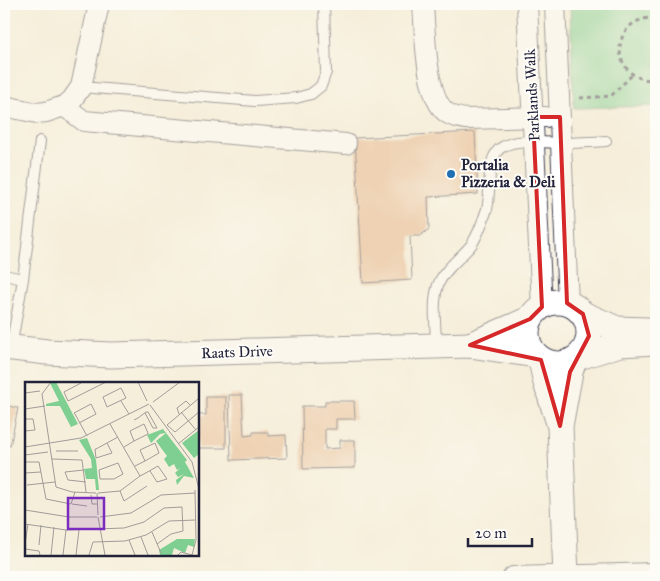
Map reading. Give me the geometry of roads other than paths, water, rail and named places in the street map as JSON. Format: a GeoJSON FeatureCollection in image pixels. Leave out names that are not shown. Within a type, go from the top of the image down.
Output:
{"type":"FeatureCollection","features":[{"type":"Feature","properties":{"kind":"street"},"geometry":{"type":"LineString","coordinates":[[4,106],[36,113],[55,110],[71,101],[81,87],[99,4]]}},
{"type":"Feature","properties":{"kind":"street"},"geometry":{"type":"LineString","coordinates":[[423,4],[428,66],[432,87],[438,104],[446,113],[455,118],[466,119],[560,116]]}},
{"type":"Feature","properties":{"kind":"street","name":"Parklands Walk"},"geometry":{"type":"LineString","coordinates":[[527,4],[534,142],[536,313]]}},
{"type":"Feature","properties":{"kind":"street","name":"Parklands Walk"},"geometry":{"type":"LineString","coordinates":[[555,4],[561,143],[575,309]]}},
{"type":"Feature","properties":{"kind":"street"},"geometry":{"type":"LineString","coordinates":[[64,106],[84,121],[346,144]]}},
{"type":"Feature","properties":{"kind":"street"},"geometry":{"type":"LineString","coordinates":[[560,426],[538,357],[530,347],[528,338],[528,328],[536,313],[550,303],[575,309],[617,329],[656,330]]}},
{"type":"Feature","properties":{"kind":"street"},"geometry":{"type":"LineString","coordinates":[[566,576],[560,426],[570,372],[576,358],[588,344],[589,336],[589,328],[575,309]]}},
{"type":"Feature","properties":{"kind":"street","name":"Raats Drive"},"geometry":{"type":"LineString","coordinates":[[470,345],[536,313]]}},
{"type":"Feature","properties":{"kind":"street"},"geometry":{"type":"LineString","coordinates":[[538,357],[558,364],[620,344],[656,342]]}},
{"type":"Feature","properties":{"kind":"street","name":"Raats Drive"},"geometry":{"type":"LineString","coordinates":[[7,348],[111,355],[470,345],[538,357]]}},
{"type":"Feature","properties":{"kind":"street"},"geometry":{"type":"LineString","coordinates":[[513,577],[656,573]]}},
{"type":"Feature","properties":{"kind":"lane"},"geometry":{"type":"LineString","coordinates":[[81,87],[254,101],[296,98],[311,94],[321,86],[326,72],[324,4]]}},
{"type":"Feature","properties":{"kind":"lane"},"geometry":{"type":"LineString","coordinates":[[7,348],[24,279],[40,141]]}},
{"type":"Feature","properties":{"kind":"lane"},"geometry":{"type":"LineString","coordinates":[[436,346],[436,297],[439,284],[472,243],[480,228],[490,200],[490,172],[497,150],[517,142],[606,141]]}},
{"type":"Feature","properties":{"kind":"lane"},"geometry":{"type":"LineString","coordinates":[[4,275],[24,279]]}},
{"type":"Feature","properties":{"kind":"place","name":"Portalia Pizzeria & Deli"},"geometry":{"type":"Point","coordinates":[451,174]}}]}
